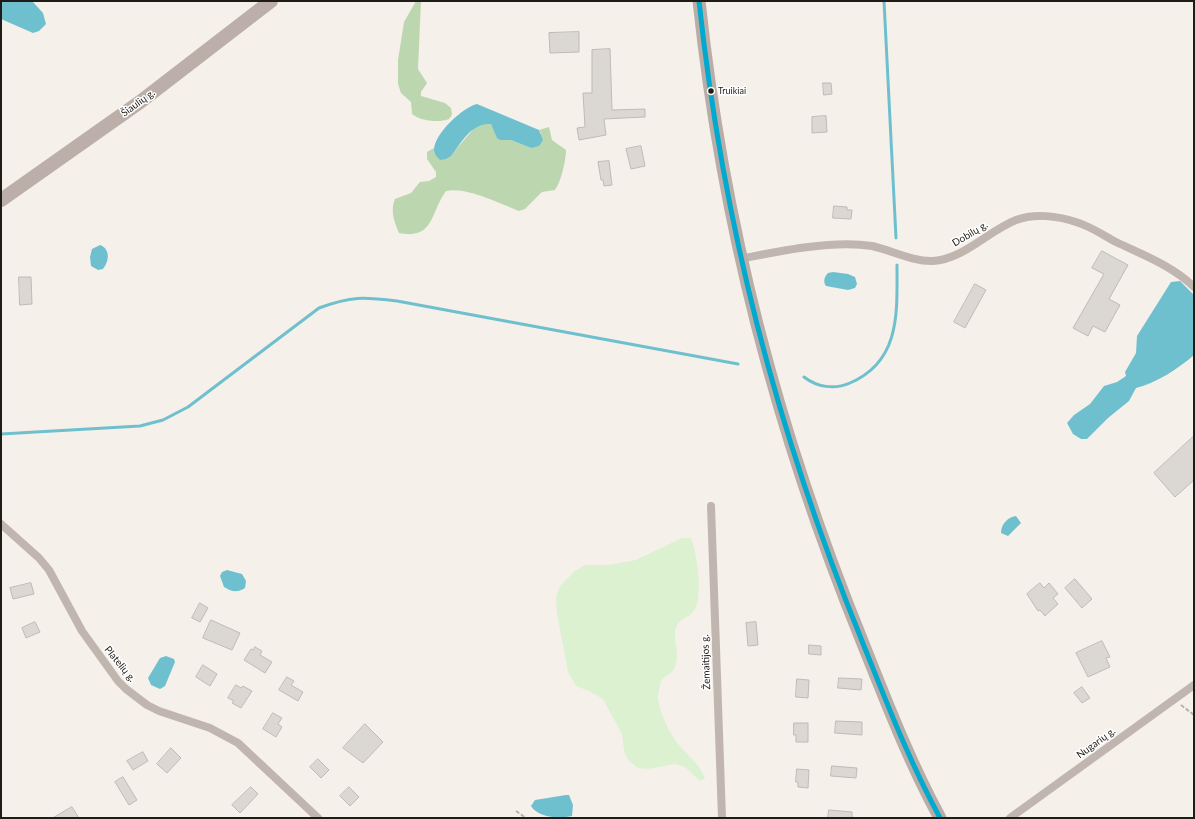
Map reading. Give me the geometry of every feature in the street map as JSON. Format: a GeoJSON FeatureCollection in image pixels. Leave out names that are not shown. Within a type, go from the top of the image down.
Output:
{"type":"FeatureCollection","features":[{"type":"Feature","properties":{"kind":"highway","name":"Šiaulių g."},"geometry":{"type":"LineString","coordinates":[[1,200],[140,102],[271,1]]}},
{"type":"Feature","properties":{"kind":"main road"},"geometry":{"type":"LineString","coordinates":[[699,1],[716,135],[740,259],[764,357],[808,499],[848,606],[916,774],[929,818]]}},
{"type":"Feature","properties":{"kind":"main road"},"geometry":{"type":"LineString","coordinates":[[916,774],[940,818]]}},
{"type":"Feature","properties":{"kind":"street","name":"Dobilų g."},"geometry":{"type":"LineString","coordinates":[[740,259],[774,252],[853,245],[872,246],[931,261],[944,260],[1018,220],[1033,216],[1053,216],[1076,222],[1113,240],[1174,271],[1194,287]]}},
{"type":"Feature","properties":{"kind":"street","name":"Žemaitijos g."},"geometry":{"type":"LineString","coordinates":[[711,506],[722,818]]}},
{"type":"Feature","properties":{"kind":"street","name":"Platelių g."},"geometry":{"type":"LineString","coordinates":[[1,524],[39,558],[49,570],[82,631],[118,681],[126,689],[147,705],[159,711],[210,728],[238,743],[318,818]]}},
{"type":"Feature","properties":{"kind":"street","name":"Nugarių g."},"geometry":{"type":"LineString","coordinates":[[1010,818],[1194,685]]}},
{"type":"Feature","properties":{"kind":"path"},"geometry":{"type":"LineString","coordinates":[[1172,700],[1190,710],[1194,715]]}},
{"type":"Feature","properties":{"kind":"path"},"geometry":{"type":"LineString","coordinates":[[516,811],[526,818]]}},
{"type":"Feature","properties":{"kind":"green space"},"geometry":{"type":"Polygon","coordinates":[[[416,1],[421,1],[418,69],[427,83],[421,92],[421,96],[445,103],[451,108],[452,115],[449,119],[435,121],[425,120],[412,114],[411,102],[401,93],[398,84],[398,60],[404,22],[416,1]]]}},
{"type":"Feature","properties":{"kind":"green space"},"geometry":{"type":"Polygon","coordinates":[[[491,124],[500,140],[511,140],[531,148],[541,133],[539,130],[549,127],[552,140],[566,150],[563,171],[555,190],[542,192],[525,209],[519,211],[473,193],[454,190],[446,191],[430,223],[425,229],[410,234],[399,233],[393,216],[395,199],[411,193],[420,182],[429,181],[436,177],[436,172],[427,159],[427,152],[434,148],[435,155],[451,155],[476,126],[491,124]]]}},
{"type":"Feature","properties":{"kind":"green space"},"geometry":{"type":"Polygon","coordinates":[[[682,538],[691,538],[698,574],[699,594],[693,612],[676,626],[675,636],[677,661],[672,671],[662,680],[658,698],[663,716],[672,735],[703,773],[705,778],[700,781],[685,767],[675,764],[647,769],[638,768],[628,760],[624,750],[622,734],[603,699],[576,686],[568,672],[557,613],[556,597],[560,586],[575,571],[585,565],[608,565],[636,560],[682,538]]]}},
{"type":"Feature","properties":{"kind":"water"},"geometry":{"type":"Polygon","coordinates":[[[1,1],[32,1],[43,13],[46,24],[39,31],[33,33],[1,19],[1,1]]]}},
{"type":"Feature","properties":{"kind":"water"},"geometry":{"type":"Polygon","coordinates":[[[477,104],[539,130],[543,140],[539,146],[531,148],[511,140],[500,140],[497,138],[491,124],[484,125],[472,130],[463,139],[451,156],[440,160],[435,154],[434,150],[439,136],[450,122],[464,110],[477,104]]]}},
{"type":"Feature","properties":{"kind":"water"},"geometry":{"type":"Polygon","coordinates":[[[100,245],[106,249],[108,259],[103,269],[98,270],[91,266],[90,257],[92,249],[100,245]]]}},
{"type":"Feature","properties":{"kind":"water"},"geometry":{"type":"Polygon","coordinates":[[[833,272],[848,274],[855,277],[857,284],[855,288],[848,290],[826,286],[824,280],[826,276],[828,273],[833,272]]]}},
{"type":"Feature","properties":{"kind":"water"},"geometry":{"type":"Polygon","coordinates":[[[1180,281],[1194,295],[1194,355],[1166,375],[1151,383],[1136,388],[1129,401],[1108,418],[1087,439],[1081,439],[1073,434],[1067,423],[1074,415],[1090,404],[1104,386],[1117,382],[1126,376],[1125,372],[1136,353],[1137,336],[1171,282],[1180,281]]]}},
{"type":"Feature","properties":{"kind":"water"},"geometry":{"type":"Polygon","coordinates":[[[1016,516],[1021,523],[1008,536],[1001,533],[1005,522],[1016,516]]]}},
{"type":"Feature","properties":{"kind":"water"},"geometry":{"type":"Polygon","coordinates":[[[227,570],[242,574],[246,581],[245,588],[239,591],[234,591],[224,587],[220,576],[222,572],[227,570]]]}},
{"type":"Feature","properties":{"kind":"water"},"geometry":{"type":"Polygon","coordinates":[[[166,656],[174,659],[175,662],[165,686],[160,689],[151,685],[148,678],[160,658],[166,656]]]}},
{"type":"Feature","properties":{"kind":"water"},"geometry":{"type":"Polygon","coordinates":[[[569,795],[573,805],[572,816],[550,817],[539,813],[531,806],[535,800],[569,795]]]}},
{"type":"Feature","properties":{"kind":"building"},"geometry":{"type":"Polygon","coordinates":[[[579,32],[579,52],[550,53],[549,33],[579,32]]]}},
{"type":"Feature","properties":{"kind":"building"},"geometry":{"type":"Polygon","coordinates":[[[610,49],[612,110],[645,109],[645,117],[604,119],[606,135],[579,140],[577,128],[585,127],[583,93],[592,93],[592,50],[610,49]]]}},
{"type":"Feature","properties":{"kind":"building"},"geometry":{"type":"Polygon","coordinates":[[[823,83],[831,83],[832,94],[824,95],[823,83]]]}},
{"type":"Feature","properties":{"kind":"building"},"geometry":{"type":"Polygon","coordinates":[[[826,116],[827,132],[812,133],[812,117],[826,116]]]}},
{"type":"Feature","properties":{"kind":"building"},"geometry":{"type":"Polygon","coordinates":[[[641,146],[645,166],[631,169],[626,149],[641,146]]]}},
{"type":"Feature","properties":{"kind":"building"},"geometry":{"type":"Polygon","coordinates":[[[609,161],[612,185],[604,186],[603,180],[601,180],[598,162],[609,161]]]}},
{"type":"Feature","properties":{"kind":"building"},"geometry":{"type":"Polygon","coordinates":[[[834,206],[847,207],[847,210],[852,210],[851,219],[833,218],[834,206]]]}},
{"type":"Feature","properties":{"kind":"building"},"geometry":{"type":"Polygon","coordinates":[[[1102,251],[1128,265],[1109,299],[1120,305],[1105,332],[1093,326],[1088,336],[1073,328],[1104,274],[1092,268],[1102,251]]]}},
{"type":"Feature","properties":{"kind":"building"},"geometry":{"type":"Polygon","coordinates":[[[19,277],[31,277],[32,304],[20,305],[19,277]]]}},
{"type":"Feature","properties":{"kind":"building"},"geometry":{"type":"Polygon","coordinates":[[[975,284],[986,290],[965,328],[954,322],[975,284]]]}},
{"type":"Feature","properties":{"kind":"building"},"geometry":{"type":"Polygon","coordinates":[[[1194,436],[1194,480],[1175,497],[1154,473],[1194,436]]]}},
{"type":"Feature","properties":{"kind":"building"},"geometry":{"type":"Polygon","coordinates":[[[1075,579],[1092,599],[1082,608],[1065,588],[1075,579]]]}},
{"type":"Feature","properties":{"kind":"building"},"geometry":{"type":"Polygon","coordinates":[[[31,583],[34,594],[13,599],[10,588],[31,583]]]}},
{"type":"Feature","properties":{"kind":"building"},"geometry":{"type":"Polygon","coordinates":[[[1040,583],[1044,588],[1049,583],[1058,594],[1053,598],[1058,604],[1045,616],[1040,610],[1038,611],[1027,594],[1040,583]]]}},
{"type":"Feature","properties":{"kind":"building"},"geometry":{"type":"Polygon","coordinates":[[[200,603],[208,608],[200,622],[192,618],[200,603]]]}},
{"type":"Feature","properties":{"kind":"building"},"geometry":{"type":"Polygon","coordinates":[[[211,620],[240,633],[232,650],[203,638],[211,620]]]}},
{"type":"Feature","properties":{"kind":"building"},"geometry":{"type":"Polygon","coordinates":[[[35,622],[40,632],[26,638],[22,628],[35,622]]]}},
{"type":"Feature","properties":{"kind":"building"},"geometry":{"type":"Polygon","coordinates":[[[756,622],[758,645],[748,646],[746,623],[756,622]]]}},
{"type":"Feature","properties":{"kind":"building"},"geometry":{"type":"Polygon","coordinates":[[[1102,641],[1110,657],[1106,658],[1110,667],[1088,677],[1076,653],[1102,641]]]}},
{"type":"Feature","properties":{"kind":"building"},"geometry":{"type":"Polygon","coordinates":[[[809,645],[821,646],[821,655],[809,654],[809,645]]]}},
{"type":"Feature","properties":{"kind":"building"},"geometry":{"type":"Polygon","coordinates":[[[255,647],[262,651],[260,655],[272,662],[265,673],[244,660],[251,649],[253,650],[255,647]]]}},
{"type":"Feature","properties":{"kind":"building"},"geometry":{"type":"Polygon","coordinates":[[[203,665],[217,674],[210,686],[196,677],[203,665]]]}},
{"type":"Feature","properties":{"kind":"building"},"geometry":{"type":"Polygon","coordinates":[[[287,677],[294,681],[291,685],[303,692],[298,701],[279,690],[287,677]]]}},
{"type":"Feature","properties":{"kind":"building"},"geometry":{"type":"Polygon","coordinates":[[[839,678],[862,679],[861,690],[838,688],[839,678]]]}},
{"type":"Feature","properties":{"kind":"building"},"geometry":{"type":"Polygon","coordinates":[[[797,679],[809,680],[808,698],[796,697],[797,679]]]}},
{"type":"Feature","properties":{"kind":"building"},"geometry":{"type":"Polygon","coordinates":[[[236,685],[241,688],[243,686],[252,691],[241,708],[232,703],[234,701],[228,698],[236,685]]]}},
{"type":"Feature","properties":{"kind":"building"},"geometry":{"type":"Polygon","coordinates":[[[1082,687],[1090,698],[1082,703],[1074,693],[1082,687]]]}},
{"type":"Feature","properties":{"kind":"building"},"geometry":{"type":"Polygon","coordinates":[[[273,713],[282,718],[278,724],[282,727],[276,737],[263,729],[273,713]]]}},
{"type":"Feature","properties":{"kind":"building"},"geometry":{"type":"Polygon","coordinates":[[[836,721],[862,722],[862,735],[835,733],[836,721]]]}},
{"type":"Feature","properties":{"kind":"building"},"geometry":{"type":"Polygon","coordinates":[[[794,723],[808,723],[808,742],[796,742],[796,735],[794,735],[794,723]]]}},
{"type":"Feature","properties":{"kind":"building"},"geometry":{"type":"Polygon","coordinates":[[[365,724],[383,742],[363,763],[343,748],[365,724]]]}},
{"type":"Feature","properties":{"kind":"building"},"geometry":{"type":"Polygon","coordinates":[[[171,748],[181,758],[167,773],[157,764],[171,748]]]}},
{"type":"Feature","properties":{"kind":"building"},"geometry":{"type":"Polygon","coordinates":[[[143,752],[148,761],[133,770],[127,761],[143,752]]]}},
{"type":"Feature","properties":{"kind":"building"},"geometry":{"type":"Polygon","coordinates":[[[318,759],[329,770],[321,778],[310,767],[318,759]]]}},
{"type":"Feature","properties":{"kind":"building"},"geometry":{"type":"Polygon","coordinates":[[[832,766],[857,768],[856,778],[831,776],[832,766]]]}},
{"type":"Feature","properties":{"kind":"building"},"geometry":{"type":"Polygon","coordinates":[[[797,769],[809,770],[808,788],[798,787],[798,782],[796,782],[797,769]]]}},
{"type":"Feature","properties":{"kind":"building"},"geometry":{"type":"Polygon","coordinates":[[[123,777],[137,800],[129,805],[115,782],[123,777]]]}},
{"type":"Feature","properties":{"kind":"building"},"geometry":{"type":"Polygon","coordinates":[[[251,787],[258,794],[240,813],[232,805],[251,787]]]}},
{"type":"Feature","properties":{"kind":"building"},"geometry":{"type":"Polygon","coordinates":[[[349,787],[359,797],[350,806],[340,796],[349,787]]]}},
{"type":"Feature","properties":{"kind":"building"},"geometry":{"type":"Polygon","coordinates":[[[72,807],[79,818],[53,818],[72,807]]]}},
{"type":"Feature","properties":{"kind":"building"},"geometry":{"type":"Polygon","coordinates":[[[829,810],[852,812],[852,818],[828,818],[829,810]]]}},
{"type":"Feature","properties":{"kind":"waterway"},"geometry":{"type":"LineString","coordinates":[[884,1],[896,238]]}},
{"type":"Feature","properties":{"kind":"waterway"},"geometry":{"type":"LineString","coordinates":[[804,377],[820,385],[832,387],[844,385],[867,374],[879,362],[893,333],[896,317],[897,265]]}},
{"type":"Feature","properties":{"kind":"waterway"},"geometry":{"type":"LineString","coordinates":[[1,434],[140,426],[163,420],[188,407],[319,308],[340,301],[358,298],[397,301],[738,364]]}},
{"type":"Feature","properties":{"kind":"transit line"},"geometry":{"type":"LineString","coordinates":[[699,1],[709,84],[723,166],[739,247],[779,406],[804,484],[862,641],[908,753],[940,818]]}},
{"type":"Feature","properties":{"kind":"place","name":"Truikiai"},"geometry":{"type":"Point","coordinates":[711,91]}}]}
